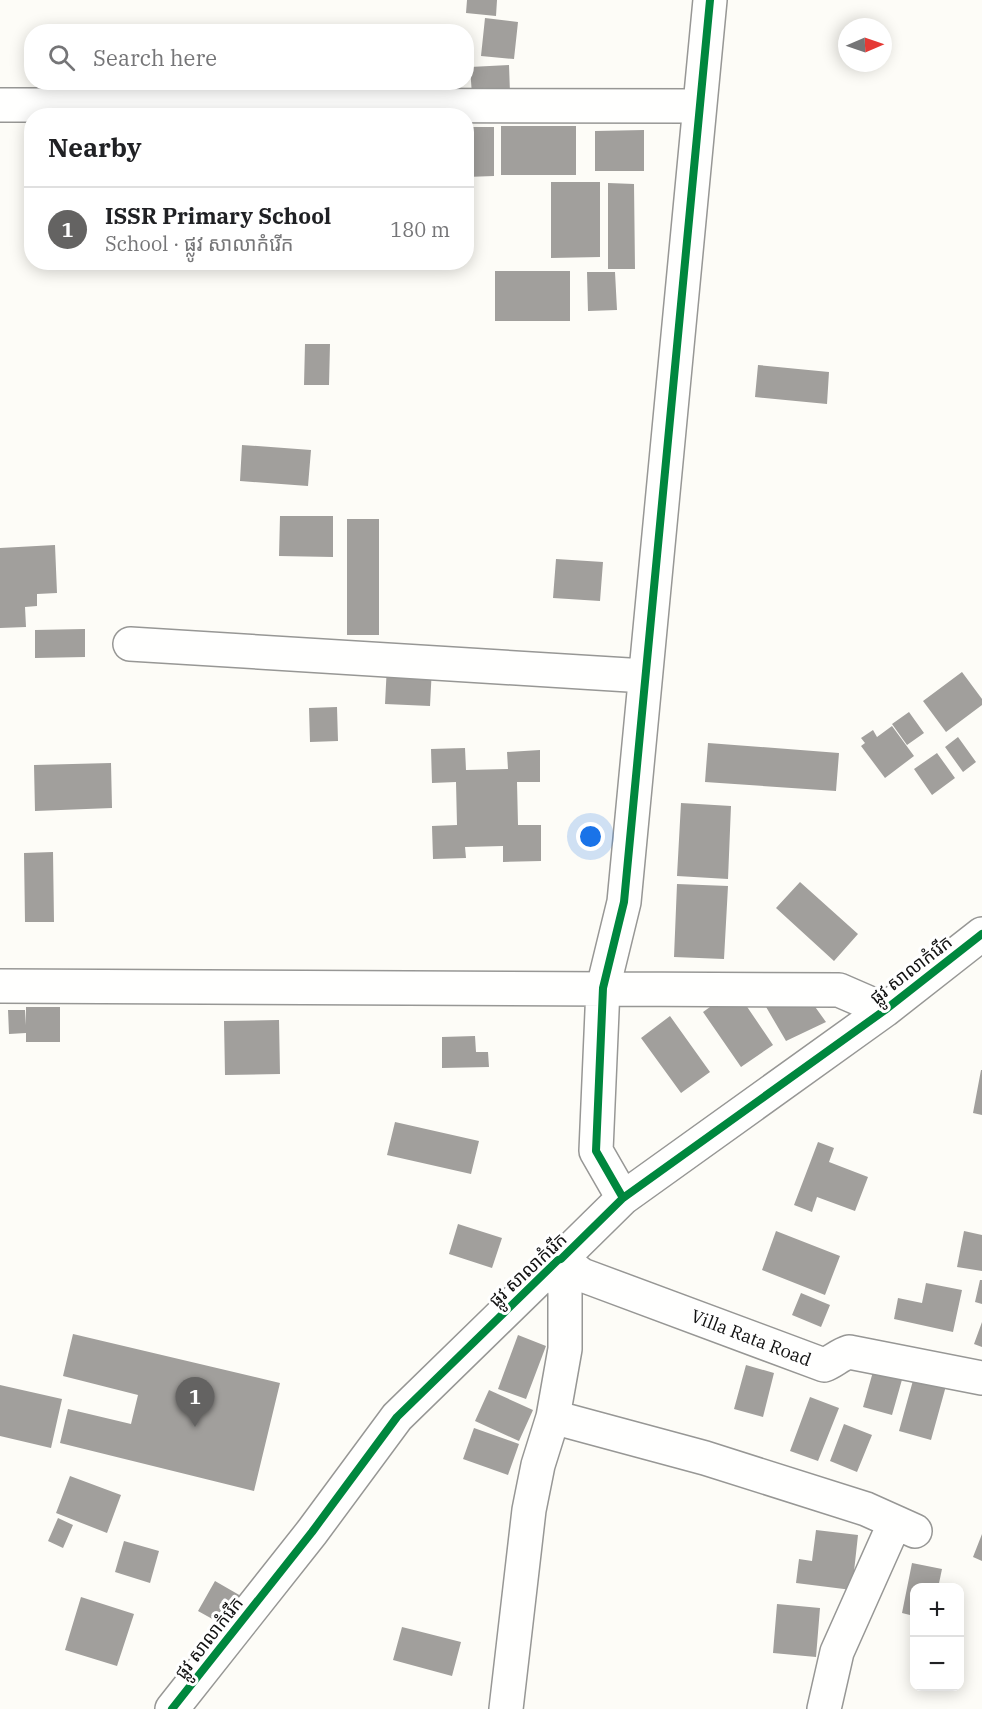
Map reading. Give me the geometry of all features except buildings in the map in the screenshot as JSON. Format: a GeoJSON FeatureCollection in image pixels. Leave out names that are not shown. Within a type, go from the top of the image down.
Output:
{"type":"FeatureCollection","features":[{"type":"Feature","properties":{"kind":"street"},"geometry":{"type":"LineString","coordinates":[[623,1198],[596,1151],[603,988],[624,902],[710,0]]}},
{"type":"Feature","properties":{"kind":"street"},"geometry":{"type":"LineString","coordinates":[[0,105],[699,106]]}},
{"type":"Feature","properties":{"kind":"street"},"geometry":{"type":"LineString","coordinates":[[130,644],[645,676]]}},
{"type":"Feature","properties":{"kind":"street","name":"ផ្លូវ សាលាកំរើក"},"geometry":{"type":"LineString","coordinates":[[172,1709],[312,1532],[397,1417],[559,1259],[623,1198],[885,1010],[982,934]]}},
{"type":"Feature","properties":{"kind":"street"},"geometry":{"type":"LineString","coordinates":[[0,986],[839,990],[885,1010]]}},
{"type":"Feature","properties":{"kind":"street"},"geometry":{"type":"LineString","coordinates":[[506,1709],[528,1510],[538,1465],[553,1417],[565,1349],[565,1292],[559,1259]]}},
{"type":"Feature","properties":{"kind":"street","name":"Villa Rata Road"},"geometry":{"type":"LineString","coordinates":[[559,1259],[582,1275],[824,1365],[840,1354],[849,1352],[982,1378]]}},
{"type":"Feature","properties":{"kind":"street"},"geometry":{"type":"LineString","coordinates":[[553,1417],[705,1458],[866,1509],[905,1526],[837,1652],[824,1709]]}},
{"type":"Feature","properties":{"kind":"cycle path"},"geometry":{"type":"LineString","coordinates":[[623,1198],[596,1151],[603,988],[624,902],[710,0]]}},
{"type":"Feature","properties":{"kind":"cycle path"},"geometry":{"type":"LineString","coordinates":[[172,1709],[312,1532],[397,1417],[558,1260],[623,1198],[885,1010],[982,934]]}},
{"type":"Feature","properties":{"kind":"place","name":"ISSR Primary School"},"geometry":{"type":"Point","coordinates":[195,1427]}}]}
